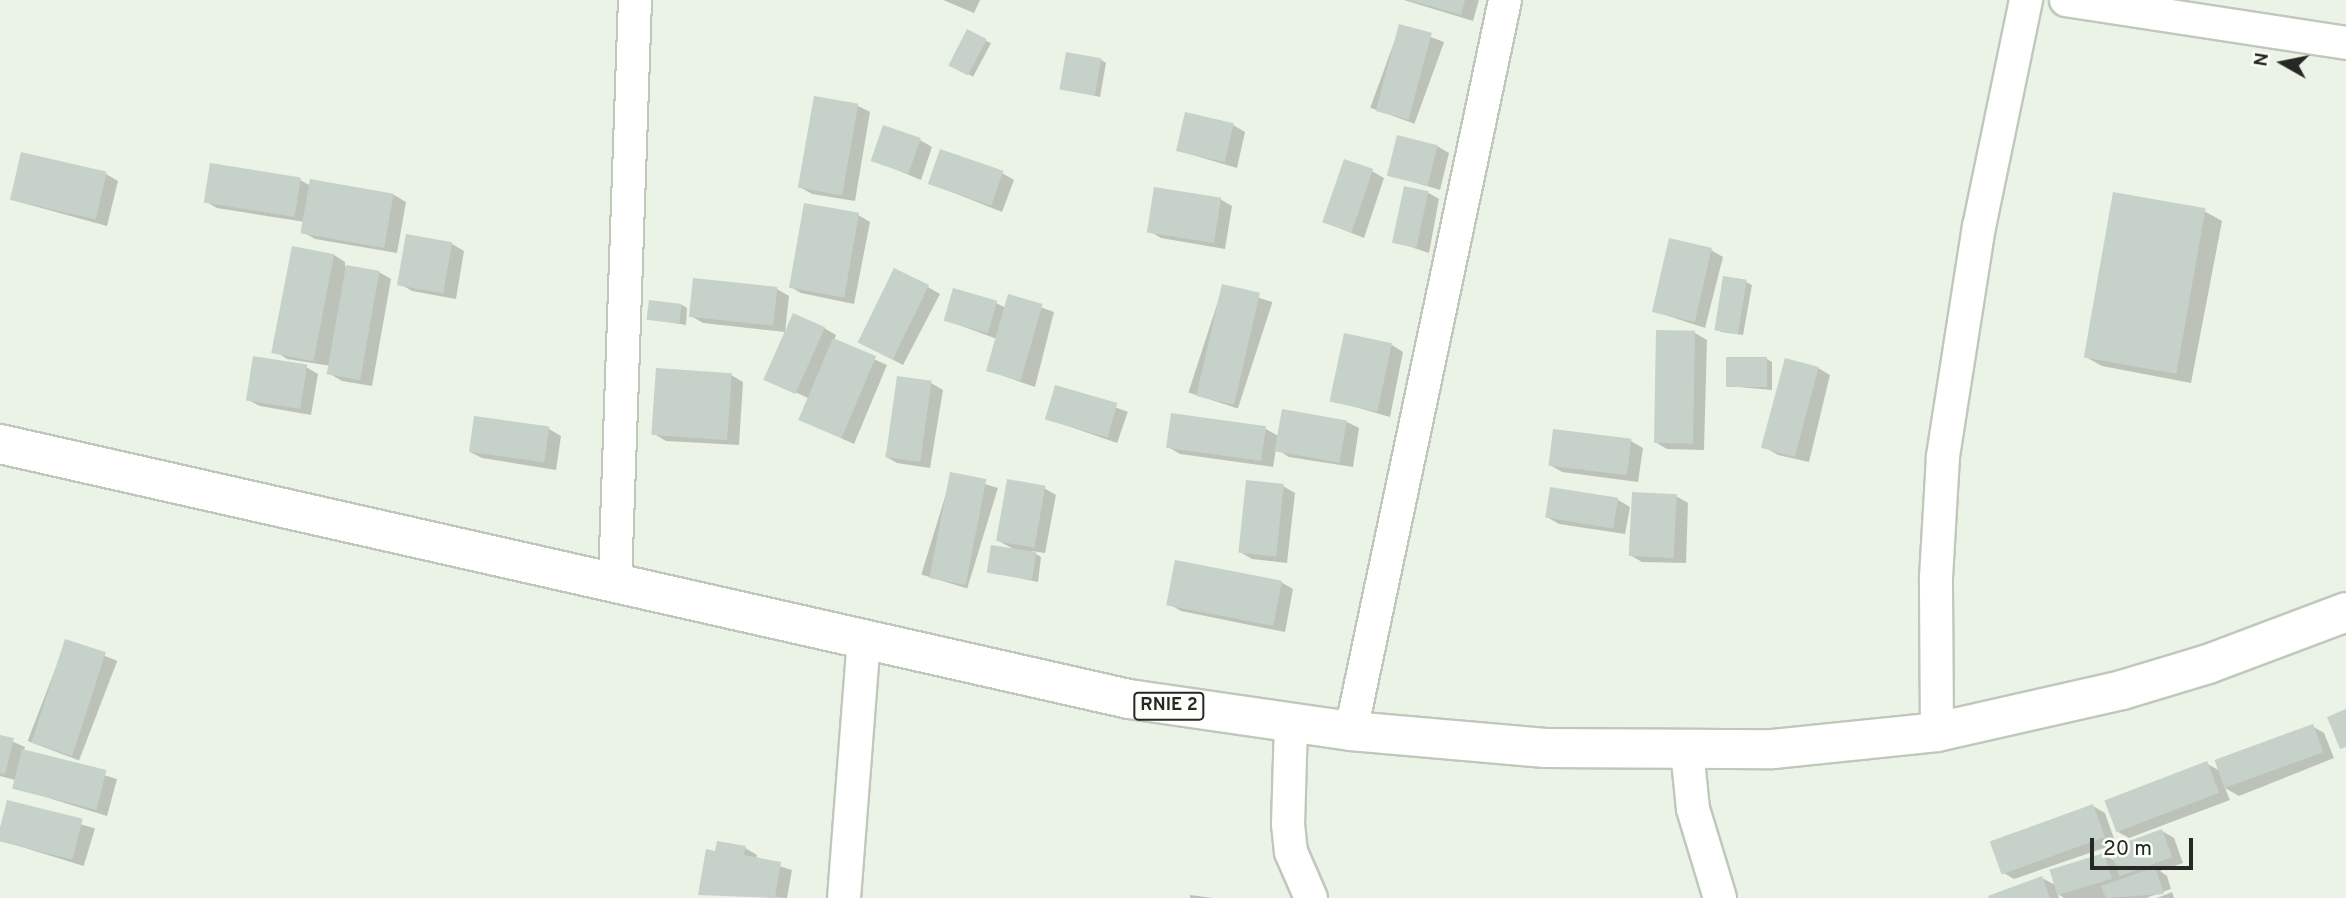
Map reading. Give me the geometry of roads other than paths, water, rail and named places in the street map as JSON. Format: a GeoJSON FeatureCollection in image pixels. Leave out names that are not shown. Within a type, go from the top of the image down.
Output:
{"type":"FeatureCollection","features":[{"type":"Feature","properties":{"kind":"main road","name":"RNIE 2"},"geometry":{"type":"LineString","coordinates":[[0,444],[1129,699],[1291,724],[1545,748],[1773,750],[1937,732],[2122,690],[2208,664],[2346,612]]}},
{"type":"Feature","properties":{"kind":"street"},"geometry":{"type":"LineString","coordinates":[[615,581],[635,0]]}},
{"type":"Feature","properties":{"kind":"street"},"geometry":{"type":"LineString","coordinates":[[1351,731],[1505,0]]}},
{"type":"Feature","properties":{"kind":"street"},"geometry":{"type":"LineString","coordinates":[[1937,732],[1936,578],[1943,456],[1979,227],[2026,0]]}},
{"type":"Feature","properties":{"kind":"street"},"geometry":{"type":"LineString","coordinates":[[2066,0],[2346,43]]}},
{"type":"Feature","properties":{"kind":"street"},"geometry":{"type":"LineString","coordinates":[[844,898],[864,640]]}},
{"type":"Feature","properties":{"kind":"street"},"geometry":{"type":"LineString","coordinates":[[1291,724],[1287,824],[1291,852],[1311,898]]}},
{"type":"Feature","properties":{"kind":"street"},"geometry":{"type":"LineString","coordinates":[[1688,750],[1693,809],[1720,898]]}}]}
